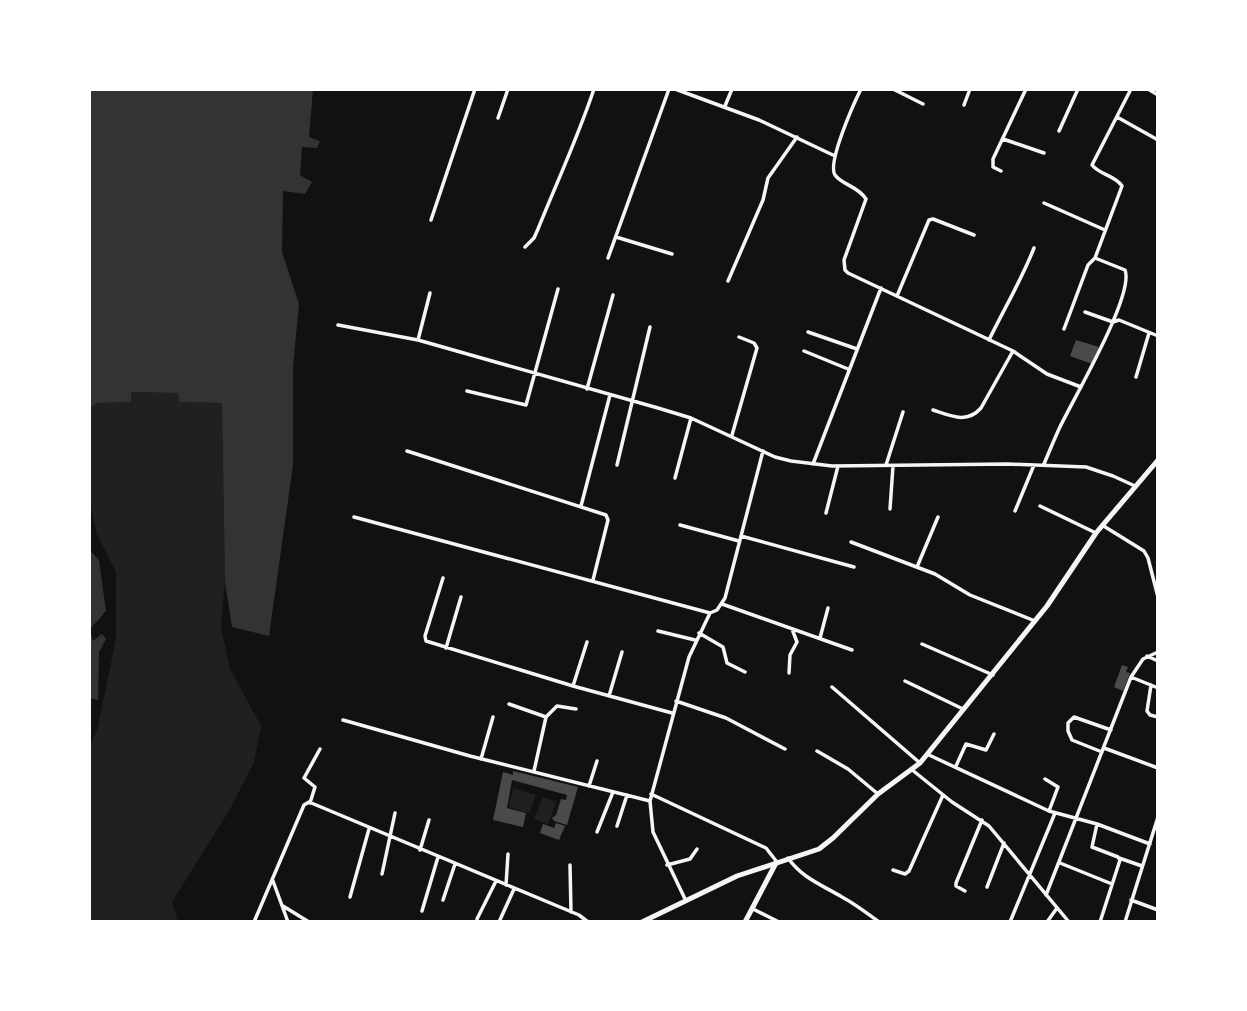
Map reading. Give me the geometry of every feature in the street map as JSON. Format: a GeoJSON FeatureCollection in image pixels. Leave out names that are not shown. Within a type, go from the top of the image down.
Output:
{"type":"FeatureCollection","features":[{"type":"Feature","properties":{"kind":"main road"},"geometry":{"type":"LineString","coordinates":[[642,922],[737,876],[823,846],[878,794],[929,755],[1058,592],[1102,525],[1158,460]]}},
{"type":"Feature","properties":{"kind":"main road"},"geometry":{"type":"LineString","coordinates":[[745,922],[777,862]]}},
{"type":"Feature","properties":{"kind":"street"},"geometry":{"type":"LineString","coordinates":[[432,220],[475,89]]}},
{"type":"Feature","properties":{"kind":"street"},"geometry":{"type":"LineString","coordinates":[[498,118],[508,89]]}},
{"type":"Feature","properties":{"kind":"street"},"geometry":{"type":"LineString","coordinates":[[525,247],[538,229],[578,137],[594,89]]}},
{"type":"Feature","properties":{"kind":"street"},"geometry":{"type":"LineString","coordinates":[[608,258],[669,89]]}},
{"type":"Feature","properties":{"kind":"street"},"geometry":{"type":"LineString","coordinates":[[675,89],[725,106],[835,156]]}},
{"type":"Feature","properties":{"kind":"street"},"geometry":{"type":"LineString","coordinates":[[725,106],[732,89]]}},
{"type":"Feature","properties":{"kind":"street"},"geometry":{"type":"LineString","coordinates":[[861,89],[835,156],[835,174],[859,190],[866,199],[844,260],[845,270],[1013,351],[1047,374],[1081,387]]}},
{"type":"Feature","properties":{"kind":"street"},"geometry":{"type":"LineString","coordinates":[[893,89],[923,104]]}},
{"type":"Feature","properties":{"kind":"street"},"geometry":{"type":"LineString","coordinates":[[964,105],[970,89]]}},
{"type":"Feature","properties":{"kind":"street"},"geometry":{"type":"LineString","coordinates":[[1001,170],[993,167],[992,163],[1026,89]]}},
{"type":"Feature","properties":{"kind":"street"},"geometry":{"type":"LineString","coordinates":[[1059,131],[1079,89]]}},
{"type":"Feature","properties":{"kind":"street"},"geometry":{"type":"LineString","coordinates":[[1064,329],[1088,265],[1095,258],[1122,184],[1092,165],[1131,89]]}},
{"type":"Feature","properties":{"kind":"street"},"geometry":{"type":"LineString","coordinates":[[1148,89],[1158,95]]}},
{"type":"Feature","properties":{"kind":"street"},"geometry":{"type":"LineString","coordinates":[[1117,117],[1158,140]]}},
{"type":"Feature","properties":{"kind":"street"},"geometry":{"type":"LineString","coordinates":[[729,281],[763,200],[768,178],[797,137]]}},
{"type":"Feature","properties":{"kind":"street"},"geometry":{"type":"LineString","coordinates":[[1002,139],[1044,153]]}},
{"type":"Feature","properties":{"kind":"street"},"geometry":{"type":"LineString","coordinates":[[1044,203],[1105,230]]}},
{"type":"Feature","properties":{"kind":"street"},"geometry":{"type":"LineString","coordinates":[[897,296],[929,220],[933,219],[974,235]]}},
{"type":"Feature","properties":{"kind":"street"},"geometry":{"type":"LineString","coordinates":[[616,237],[672,254]]}},
{"type":"Feature","properties":{"kind":"street"},"geometry":{"type":"LineString","coordinates":[[989,340],[1010,297],[1018,287],[1034,248]]}},
{"type":"Feature","properties":{"kind":"street"},"geometry":{"type":"LineString","coordinates":[[1044,465],[1059,428],[1113,322],[1127,272],[1095,258]]}},
{"type":"Feature","properties":{"kind":"street"},"geometry":{"type":"LineString","coordinates":[[813,464],[881,288]]}},
{"type":"Feature","properties":{"kind":"street"},"geometry":{"type":"LineString","coordinates":[[467,391],[526,405],[558,289]]}},
{"type":"Feature","properties":{"kind":"street"},"geometry":{"type":"LineString","coordinates":[[418,340],[430,293]]}},
{"type":"Feature","properties":{"kind":"street"},"geometry":{"type":"LineString","coordinates":[[587,389],[613,295]]}},
{"type":"Feature","properties":{"kind":"street"},"geometry":{"type":"LineString","coordinates":[[1085,312],[1113,322],[1119,320],[1158,336]]}},
{"type":"Feature","properties":{"kind":"street"},"geometry":{"type":"LineString","coordinates":[[338,325],[418,340],[691,418],[732,435],[763,452],[790,461],[838,466],[1086,467],[1135,486]]}},
{"type":"Feature","properties":{"kind":"street"},"geometry":{"type":"LineString","coordinates":[[617,465],[650,327]]}},
{"type":"Feature","properties":{"kind":"street"},"geometry":{"type":"LineString","coordinates":[[808,332],[857,349]]}},
{"type":"Feature","properties":{"kind":"street"},"geometry":{"type":"LineString","coordinates":[[1136,377],[1149,333]]}},
{"type":"Feature","properties":{"kind":"street"},"geometry":{"type":"LineString","coordinates":[[732,435],[757,348],[754,343],[739,337]]}},
{"type":"Feature","properties":{"kind":"street"},"geometry":{"type":"LineString","coordinates":[[804,351],[848,369]]}},
{"type":"Feature","properties":{"kind":"street"},"geometry":{"type":"LineString","coordinates":[[933,410],[962,418],[976,415],[1013,351]]}},
{"type":"Feature","properties":{"kind":"street"},"geometry":{"type":"LineString","coordinates":[[581,506],[610,395]]}},
{"type":"Feature","properties":{"kind":"street"},"geometry":{"type":"LineString","coordinates":[[886,465],[903,412]]}},
{"type":"Feature","properties":{"kind":"street"},"geometry":{"type":"LineString","coordinates":[[675,478],[691,418]]}},
{"type":"Feature","properties":{"kind":"street"},"geometry":{"type":"LineString","coordinates":[[407,451],[608,517],[593,580]]}},
{"type":"Feature","properties":{"kind":"street"},"geometry":{"type":"LineString","coordinates":[[686,902],[653,832],[651,794],[695,640],[710,613],[722,604],[763,452]]}},
{"type":"Feature","properties":{"kind":"street"},"geometry":{"type":"LineString","coordinates":[[890,509],[893,465]]}},
{"type":"Feature","properties":{"kind":"street"},"geometry":{"type":"LineString","coordinates":[[1015,510],[1034,465]]}},
{"type":"Feature","properties":{"kind":"street"},"geometry":{"type":"LineString","coordinates":[[826,513],[838,466]]}},
{"type":"Feature","properties":{"kind":"street"},"geometry":{"type":"LineString","coordinates":[[1040,506],[1096,533]]}},
{"type":"Feature","properties":{"kind":"street"},"geometry":{"type":"LineString","coordinates":[[354,517],[710,613]]}},
{"type":"Feature","properties":{"kind":"street"},"geometry":{"type":"LineString","coordinates":[[917,567],[938,517]]}},
{"type":"Feature","properties":{"kind":"street"},"geometry":{"type":"LineString","coordinates":[[680,525],[854,567]]}},
{"type":"Feature","properties":{"kind":"street"},"geometry":{"type":"LineString","coordinates":[[1102,525],[1144,551],[1158,597]]}},
{"type":"Feature","properties":{"kind":"street"},"geometry":{"type":"LineString","coordinates":[[851,542],[943,578],[970,595],[1035,621]]}},
{"type":"Feature","properties":{"kind":"street"},"geometry":{"type":"LineString","coordinates":[[443,578],[425,640],[573,686],[672,713]]}},
{"type":"Feature","properties":{"kind":"street"},"geometry":{"type":"LineString","coordinates":[[446,648],[461,597]]}},
{"type":"Feature","properties":{"kind":"street"},"geometry":{"type":"LineString","coordinates":[[722,604],[852,650]]}},
{"type":"Feature","properties":{"kind":"street"},"geometry":{"type":"LineString","coordinates":[[820,638],[828,608]]}},
{"type":"Feature","properties":{"kind":"street"},"geometry":{"type":"LineString","coordinates":[[789,673],[790,655],[797,642],[792,629]]}},
{"type":"Feature","properties":{"kind":"street"},"geometry":{"type":"LineString","coordinates":[[658,631],[695,640]]}},
{"type":"Feature","properties":{"kind":"street"},"geometry":{"type":"LineString","coordinates":[[699,633],[723,647],[727,663],[745,672]]}},
{"type":"Feature","properties":{"kind":"street"},"geometry":{"type":"LineString","coordinates":[[573,686],[587,642]]}},
{"type":"Feature","properties":{"kind":"street"},"geometry":{"type":"LineString","coordinates":[[922,644],[993,675]]}},
{"type":"Feature","properties":{"kind":"street"},"geometry":{"type":"LineString","coordinates":[[609,696],[622,652]]}},
{"type":"Feature","properties":{"kind":"street"},"geometry":{"type":"LineString","coordinates":[[1046,895],[1131,677],[1138,664],[1147,656],[1158,652]]}},
{"type":"Feature","properties":{"kind":"street"},"geometry":{"type":"LineString","coordinates":[[1147,656],[1158,661]]}},
{"type":"Feature","properties":{"kind":"street"},"geometry":{"type":"LineString","coordinates":[[1131,677],[1158,688]]}},
{"type":"Feature","properties":{"kind":"street"},"geometry":{"type":"LineString","coordinates":[[905,681],[964,710]]}},
{"type":"Feature","properties":{"kind":"street"},"geometry":{"type":"LineString","coordinates":[[1151,685],[1147,713],[1158,717]]}},
{"type":"Feature","properties":{"kind":"street"},"geometry":{"type":"LineString","coordinates":[[832,687],[920,763]]}},
{"type":"Feature","properties":{"kind":"street"},"geometry":{"type":"LineString","coordinates":[[676,701],[726,718],[785,749]]}},
{"type":"Feature","properties":{"kind":"street"},"geometry":{"type":"LineString","coordinates":[[509,704],[546,717]]}},
{"type":"Feature","properties":{"kind":"street"},"geometry":{"type":"LineString","coordinates":[[534,771],[546,717],[557,706],[576,709]]}},
{"type":"Feature","properties":{"kind":"street"},"geometry":{"type":"LineString","coordinates":[[481,758],[493,716]]}},
{"type":"Feature","properties":{"kind":"street"},"geometry":{"type":"LineString","coordinates":[[1111,730],[1074,717],[1068,723],[1072,740],[1158,768]]}},
{"type":"Feature","properties":{"kind":"street"},"geometry":{"type":"LineString","coordinates":[[343,720],[650,801]]}},
{"type":"Feature","properties":{"kind":"street"},"geometry":{"type":"LineString","coordinates":[[956,766],[966,744],[986,750],[994,734]]}},
{"type":"Feature","properties":{"kind":"street"},"geometry":{"type":"LineString","coordinates":[[310,803],[315,787],[304,778],[320,748]]}},
{"type":"Feature","properties":{"kind":"street"},"geometry":{"type":"LineString","coordinates":[[817,751],[848,769],[878,794]]}},
{"type":"Feature","properties":{"kind":"street"},"geometry":{"type":"LineString","coordinates":[[929,755],[1049,811],[1097,824],[1150,844]]}},
{"type":"Feature","properties":{"kind":"street"},"geometry":{"type":"LineString","coordinates":[[589,786],[597,761]]}},
{"type":"Feature","properties":{"kind":"street"},"geometry":{"type":"LineString","coordinates":[[911,769],[943,795],[982,820],[1069,922]]}},
{"type":"Feature","properties":{"kind":"street"},"geometry":{"type":"LineString","coordinates":[[1045,779],[1058,787],[1049,811]]}},
{"type":"Feature","properties":{"kind":"street"},"geometry":{"type":"LineString","coordinates":[[597,832],[613,792]]}},
{"type":"Feature","properties":{"kind":"street"},"geometry":{"type":"LineString","coordinates":[[651,794],[766,848],[777,862]]}},
{"type":"Feature","properties":{"kind":"street"},"geometry":{"type":"LineString","coordinates":[[617,826],[627,795]]}},
{"type":"Feature","properties":{"kind":"street"},"geometry":{"type":"LineString","coordinates":[[893,870],[905,874],[909,871],[943,795]]}},
{"type":"Feature","properties":{"kind":"street"},"geometry":{"type":"LineString","coordinates":[[254,922],[304,805],[310,803],[571,912],[588,922]]}},
{"type":"Feature","properties":{"kind":"street"},"geometry":{"type":"LineString","coordinates":[[382,874],[395,813]]}},
{"type":"Feature","properties":{"kind":"street"},"geometry":{"type":"LineString","coordinates":[[1010,922],[1055,813]]}},
{"type":"Feature","properties":{"kind":"street"},"geometry":{"type":"LineString","coordinates":[[1125,922],[1158,817]]}},
{"type":"Feature","properties":{"kind":"street"},"geometry":{"type":"LineString","coordinates":[[420,850],[429,820]]}},
{"type":"Feature","properties":{"kind":"street"},"geometry":{"type":"LineString","coordinates":[[965,891],[957,887],[956,883],[982,820]]}},
{"type":"Feature","properties":{"kind":"street"},"geometry":{"type":"LineString","coordinates":[[1097,824],[1092,847],[1142,866]]}},
{"type":"Feature","properties":{"kind":"street"},"geometry":{"type":"LineString","coordinates":[[350,897],[369,829]]}},
{"type":"Feature","properties":{"kind":"street"},"geometry":{"type":"LineString","coordinates":[[987,887],[1004,843]]}},
{"type":"Feature","properties":{"kind":"street"},"geometry":{"type":"LineString","coordinates":[[667,865],[690,859],[697,849]]}},
{"type":"Feature","properties":{"kind":"street"},"geometry":{"type":"LineString","coordinates":[[506,885],[508,854]]}},
{"type":"Feature","properties":{"kind":"street"},"geometry":{"type":"LineString","coordinates":[[422,911],[438,857]]}},
{"type":"Feature","properties":{"kind":"street"},"geometry":{"type":"LineString","coordinates":[[1100,922],[1119,858]]}},
{"type":"Feature","properties":{"kind":"street"},"geometry":{"type":"LineString","coordinates":[[788,859],[811,880],[879,922]]}},
{"type":"Feature","properties":{"kind":"street"},"geometry":{"type":"LineString","coordinates":[[1060,863],[1112,884]]}},
{"type":"Feature","properties":{"kind":"street"},"geometry":{"type":"LineString","coordinates":[[443,900],[455,864]]}},
{"type":"Feature","properties":{"kind":"street"},"geometry":{"type":"LineString","coordinates":[[570,865],[571,912]]}},
{"type":"Feature","properties":{"kind":"street"},"geometry":{"type":"LineString","coordinates":[[273,880],[288,922]]}},
{"type":"Feature","properties":{"kind":"street"},"geometry":{"type":"LineString","coordinates":[[477,919],[496,881]]}},
{"type":"Feature","properties":{"kind":"street"},"geometry":{"type":"LineString","coordinates":[[499,922],[514,889]]}},
{"type":"Feature","properties":{"kind":"street"},"geometry":{"type":"LineString","coordinates":[[1131,900],[1158,910]]}},
{"type":"Feature","properties":{"kind":"street"},"geometry":{"type":"LineString","coordinates":[[282,905],[309,922]]}},
{"type":"Feature","properties":{"kind":"street"},"geometry":{"type":"LineString","coordinates":[[1047,922],[1057,908]]}},
{"type":"Feature","properties":{"kind":"street"},"geometry":{"type":"LineString","coordinates":[[751,909],[779,922]]}},
{"type":"Feature","properties":{"kind":"shaded area"},"geometry":{"type":"Polygon","coordinates":[[[89,89],[313,89],[309,137],[320,141],[317,148],[302,147],[300,175],[312,182],[305,194],[283,191],[282,252],[299,304],[293,367],[293,465],[269,636],[232,627],[225,582],[222,403],[179,402],[178,393],[131,392],[131,402],[97,403],[89,409],[89,89]]]}},
{"type":"Feature","properties":{"kind":"shaded area"},"geometry":{"type":"Polygon","coordinates":[[[130,392],[178,393],[179,402],[222,403],[225,582],[221,627],[230,669],[261,726],[254,762],[230,809],[172,902],[178,922],[89,922],[89,746],[97,731],[116,639],[116,572],[97,535],[89,497],[89,409],[97,403],[130,402],[130,392]]]}},
{"type":"Feature","properties":{"kind":"shaded area"},"geometry":{"type":"Polygon","coordinates":[[[89,549],[99,560],[106,611],[90,629],[93,641],[102,634],[106,639],[99,652],[98,700],[89,698],[89,549]]]}},
{"type":"Feature","properties":{"kind":"shaded area"},"geometry":{"type":"Polygon","coordinates":[[[513,788],[536,795],[529,813],[509,807],[513,788]]]}},
{"type":"Feature","properties":{"kind":"shaded area"},"geometry":{"type":"Polygon","coordinates":[[[543,797],[556,802],[548,824],[534,819],[543,797]]]}},
{"type":"Feature","properties":{"kind":"building"},"geometry":{"type":"Polygon","coordinates":[[[1076,340],[1099,347],[1092,364],[1070,356],[1076,340]]]}},
{"type":"Feature","properties":{"kind":"building"},"geometry":{"type":"Polygon","coordinates":[[[1122,665],[1128,667],[1126,672],[1130,673],[1123,691],[1114,687],[1122,665]]]}},
{"type":"Feature","properties":{"kind":"building"},"geometry":{"type":"Polygon","coordinates":[[[513,771],[578,787],[567,825],[552,818],[556,815],[561,799],[566,800],[567,795],[512,780],[507,808],[526,813],[523,827],[493,820],[503,772],[513,775],[513,771]]]}},
{"type":"Feature","properties":{"kind":"building"},"geometry":{"type":"Polygon","coordinates":[[[556,823],[565,826],[559,840],[540,833],[543,824],[554,828],[556,823]]]}}]}
